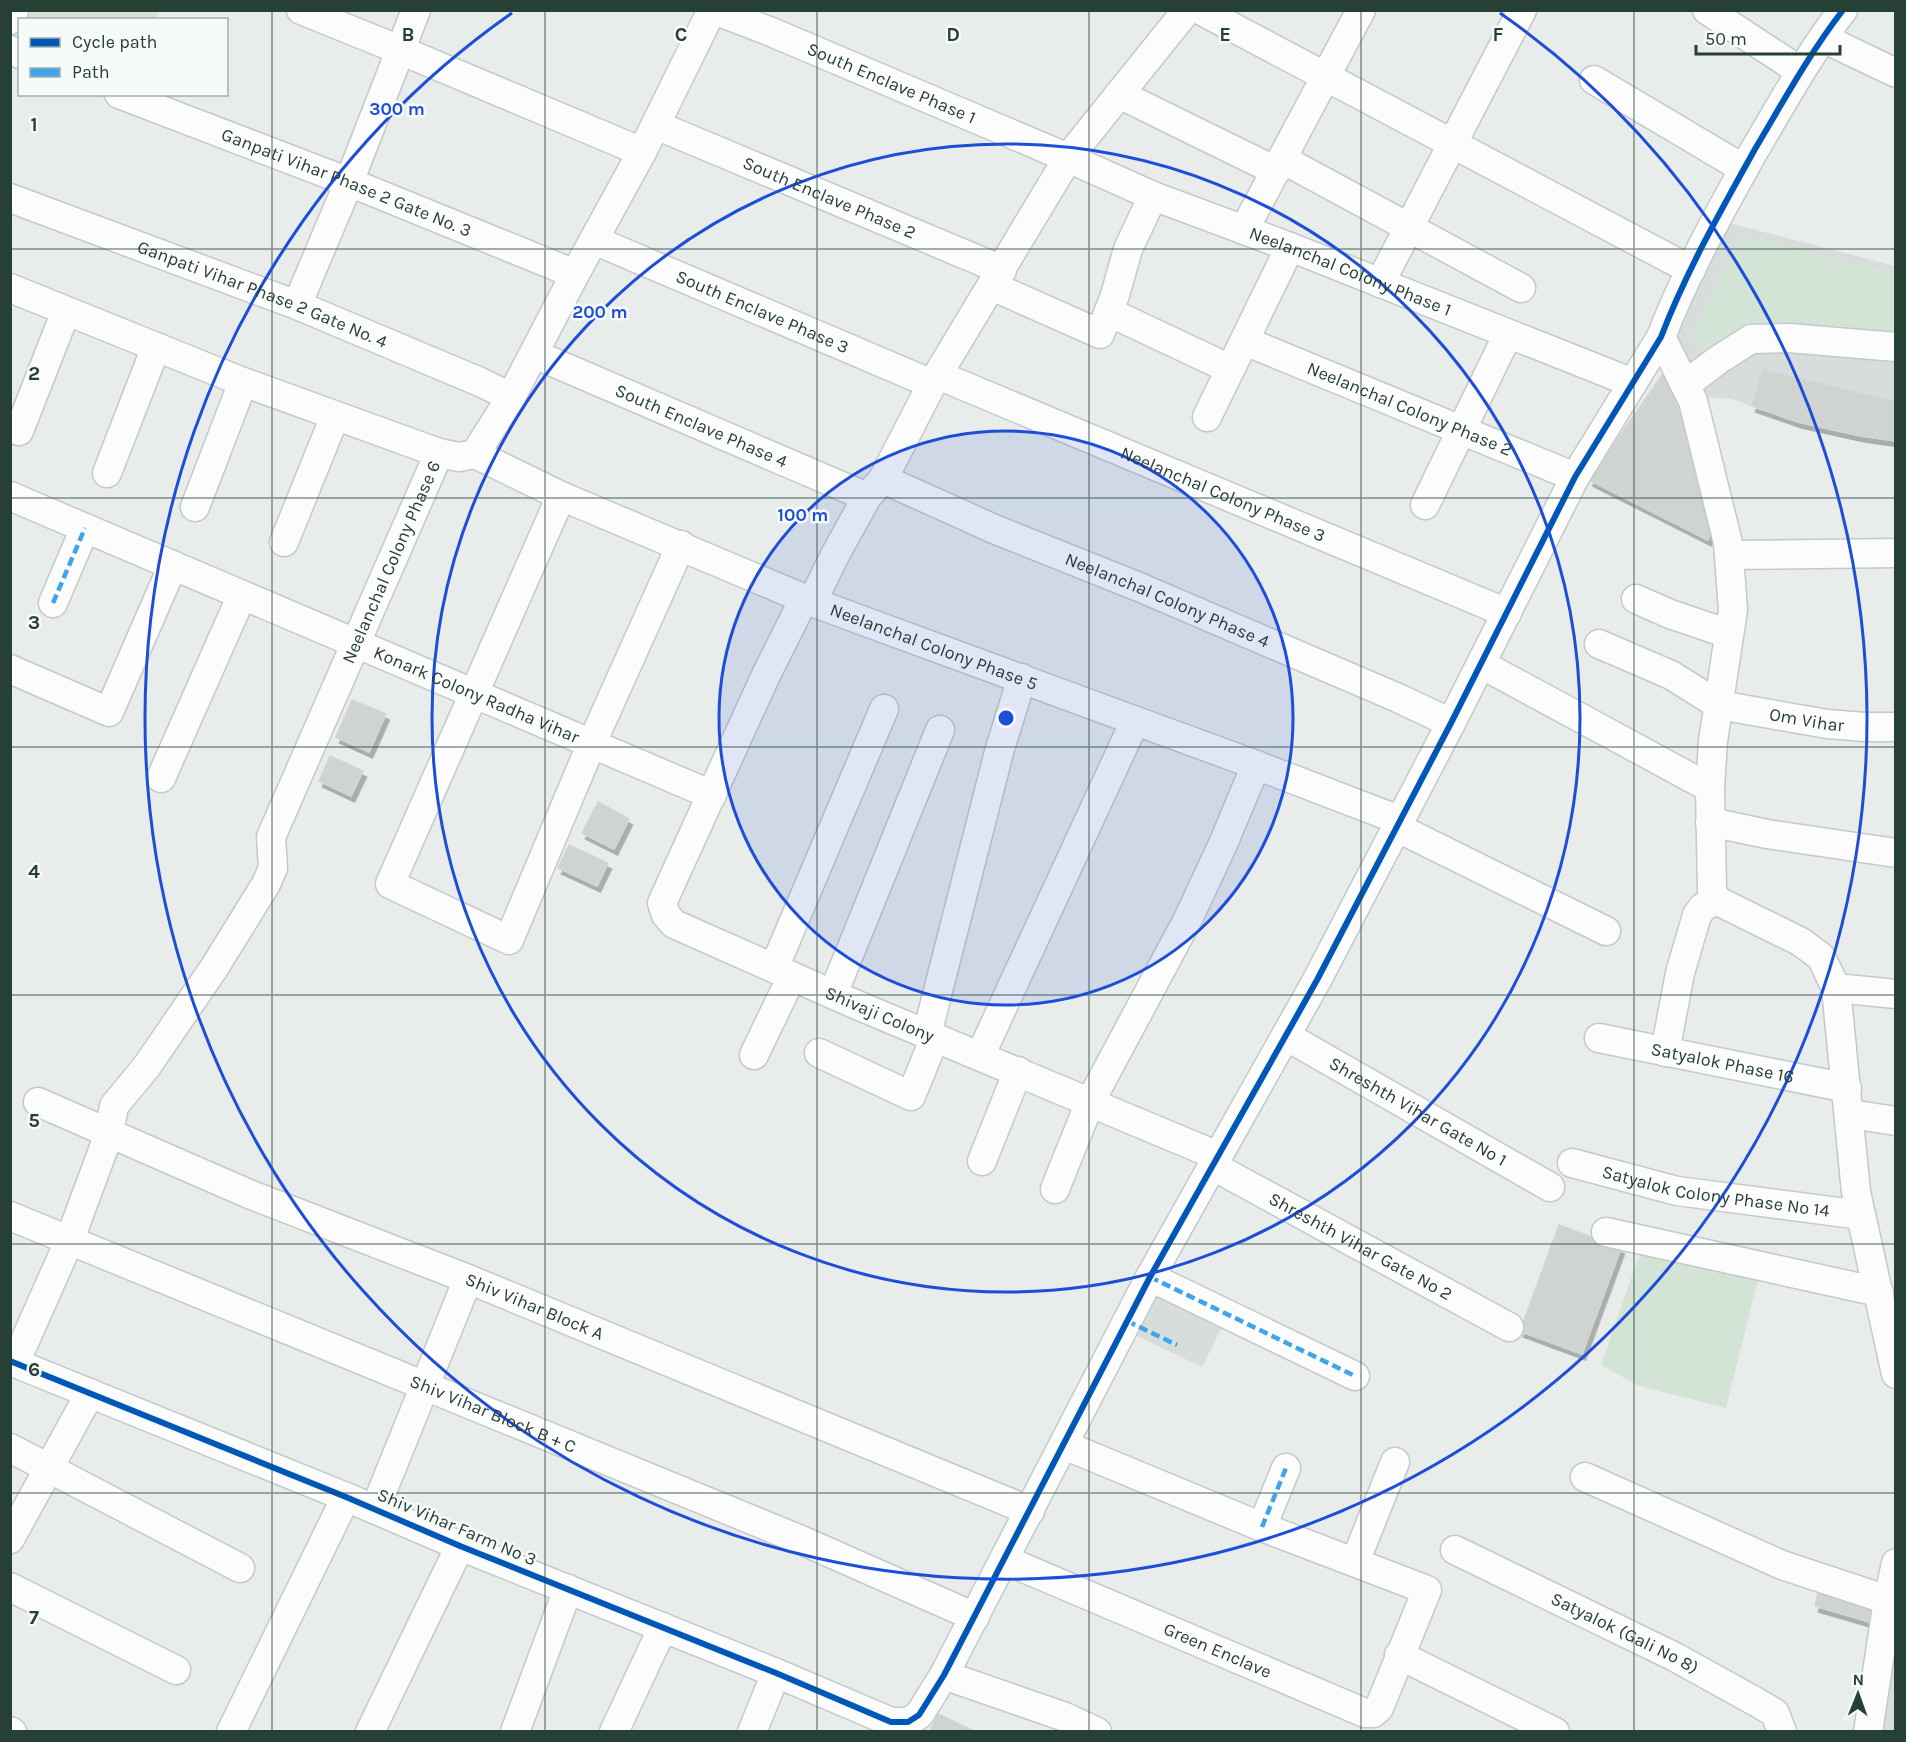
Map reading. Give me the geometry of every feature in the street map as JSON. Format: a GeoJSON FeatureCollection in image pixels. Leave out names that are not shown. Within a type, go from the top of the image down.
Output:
{"type":"FeatureCollection","features":[{"type":"Feature","properties":{"kind":"street"},"geometry":{"type":"LineString","coordinates":[[10,20],[15,10]]}},
{"type":"Feature","properties":{"kind":"street"},"geometry":{"type":"LineString","coordinates":[[301,10],[642,152]]}},
{"type":"Feature","properties":{"kind":"street"},"geometry":{"type":"LineString","coordinates":[[297,305],[349,182],[416,10]]}},
{"type":"Feature","properties":{"kind":"street","name":"Shivaji Colony"},"geometry":{"type":"LineString","coordinates":[[1187,10],[1068,158],[935,379],[875,488],[766,675],[662,903],[666,915],[674,924],[833,994],[1090,1102],[1216,1161]]}},
{"type":"Feature","properties":{"kind":"street"},"geometry":{"type":"LineString","coordinates":[[1200,10],[1691,270]]}},
{"type":"Feature","properties":{"kind":"street"},"geometry":{"type":"LineString","coordinates":[[1244,230],[1360,10]]}},
{"type":"Feature","properties":{"kind":"street"},"geometry":{"type":"LineString","coordinates":[[1380,283],[1522,10]]}},
{"type":"Feature","properties":{"kind":"street"},"geometry":{"type":"LineString","coordinates":[[1707,10],[1800,71]]}},
{"type":"Feature","properties":{"kind":"street"},"geometry":{"type":"LineString","coordinates":[[475,454],[511,397],[642,152],[705,13]]}},
{"type":"Feature","properties":{"kind":"street","name":"South Enclave Phase 1"},"geometry":{"type":"LineString","coordinates":[[705,13],[769,31],[1068,158]]}},
{"type":"Feature","properties":{"kind":"street"},"geometry":{"type":"LineString","coordinates":[[1097,1731],[1065,1717],[944,1675],[1150,1277],[1317,980],[1451,723],[1575,477],[1661,337],[1715,220],[1828,21],[1896,73]]}},
{"type":"Feature","properties":{"kind":"street"},"geometry":{"type":"LineString","coordinates":[[1594,80],[1744,169]]}},
{"type":"Feature","properties":{"kind":"street"},"geometry":{"type":"LineString","coordinates":[[1119,94],[1279,165],[1409,229],[1521,288]]}},
{"type":"Feature","properties":{"kind":"street","name":"Ganpati Vihar Phase 2 Gate No. 3"},"geometry":{"type":"LineString","coordinates":[[123,96],[349,182],[575,274]]}},
{"type":"Feature","properties":{"kind":"street","name":"South Enclave Phase 2"},"geometry":{"type":"LineString","coordinates":[[656,125],[997,278],[1100,334],[1109,312]]}},
{"type":"Feature","properties":{"kind":"street","name":"Neelanchal Colony Phase 1"},"geometry":{"type":"LineString","coordinates":[[1068,158],[1153,196],[1290,247],[1633,383]]}},
{"type":"Feature","properties":{"kind":"street"},"geometry":{"type":"LineString","coordinates":[[1153,196],[1128,249],[1109,312],[1230,369]]}},
{"type":"Feature","properties":{"kind":"street","name":"Ganpati Vihar Phase 2 Gate No. 4"},"geometry":{"type":"LineString","coordinates":[[10,198],[297,305],[511,397]]}},
{"type":"Feature","properties":{"kind":"street","name":"South Enclave Phase 3"},"geometry":{"type":"LineString","coordinates":[[594,240],[935,379]]}},
{"type":"Feature","properties":{"kind":"street"},"geometry":{"type":"LineString","coordinates":[[1207,417],[1290,247]]}},
{"type":"Feature","properties":{"kind":"street"},"geometry":{"type":"LineString","coordinates":[[10,288],[243,382],[439,453]]}},
{"type":"Feature","properties":{"kind":"street"},"geometry":{"type":"LineString","coordinates":[[20,431],[66,311]]}},
{"type":"Feature","properties":{"kind":"street"},"geometry":{"type":"LineString","coordinates":[[1425,505],[1508,334]]}},
{"type":"Feature","properties":{"kind":"street"},"geometry":{"type":"LineString","coordinates":[[1661,337],[1693,401],[1728,543],[1733,610],[1713,741],[1710,788],[1712,890],[1716,900],[1801,942],[1821,957],[1836,988],[1856,1192],[1896,1374]]}},
{"type":"Feature","properties":{"kind":"street"},"geometry":{"type":"LineString","coordinates":[[1685,385],[1751,339],[1789,338],[1896,347]]}},
{"type":"Feature","properties":{"kind":"street","name":"Neelanchal Colony Phase 2"},"geometry":{"type":"LineString","coordinates":[[1245,341],[1575,477]]}},
{"type":"Feature","properties":{"kind":"street"},"geometry":{"type":"LineString","coordinates":[[107,473],[156,347]]}},
{"type":"Feature","properties":{"kind":"street","name":"South Enclave Phase 4"},"geometry":{"type":"LineString","coordinates":[[534,354],[875,488]]}},
{"type":"Feature","properties":{"kind":"street","name":"Neelanchal Colony Phase 3"},"geometry":{"type":"LineString","coordinates":[[935,379],[1507,613]]}},
{"type":"Feature","properties":{"kind":"street"},"geometry":{"type":"LineString","coordinates":[[195,507],[243,382]]}},
{"type":"Feature","properties":{"kind":"street"},"geometry":{"type":"LineString","coordinates":[[284,542],[335,416]]}},
{"type":"Feature","properties":{"kind":"street","name":"Neelanchal Colony Phase 6"},"geometry":{"type":"LineString","coordinates":[[109,1134],[114,1106],[147,1066],[201,988],[266,884],[273,868],[271,837],[439,453],[459,457],[475,454]]}},
{"type":"Feature","properties":{"kind":"street","name":"Neelanchal Colony Phase 5"},"geometry":{"type":"LineString","coordinates":[[475,454],[561,496],[808,600],[1256,765],[1398,824],[1606,931]]}},
{"type":"Feature","properties":{"kind":"street","name":"Neelanchal Colony Phase 4"},"geometry":{"type":"LineString","coordinates":[[875,488],[994,529],[1150,591],[1451,723]]}},
{"type":"Feature","properties":{"kind":"street","name":"Konark Colony Radha Vihar"},"geometry":{"type":"LineString","coordinates":[[10,496],[712,795]]}},
{"type":"Feature","properties":{"kind":"street"},"geometry":{"type":"LineString","coordinates":[[561,496],[390,884],[509,940],[591,745],[681,545]]}},
{"type":"Feature","properties":{"kind":"street"},"geometry":{"type":"LineString","coordinates":[[53,603],[85,528]]}},
{"type":"Feature","properties":{"kind":"street"},"geometry":{"type":"LineString","coordinates":[[1729,555],[1896,553]]}},
{"type":"Feature","properties":{"kind":"street"},"geometry":{"type":"LineString","coordinates":[[10,669],[110,712],[172,565]]}},
{"type":"Feature","properties":{"kind":"street"},"geometry":{"type":"LineString","coordinates":[[161,778],[242,596]]}},
{"type":"Feature","properties":{"kind":"street"},"geometry":{"type":"LineString","coordinates":[[1636,599],[1670,614],[1729,634]]}},
{"type":"Feature","properties":{"kind":"street"},"geometry":{"type":"LineString","coordinates":[[1599,644],[1671,675],[1719,705]]}},
{"type":"Feature","properties":{"kind":"street"},"geometry":{"type":"LineString","coordinates":[[1481,664],[1710,788]]}},
{"type":"Feature","properties":{"kind":"street"},"geometry":{"type":"LineString","coordinates":[[819,1053],[911,1096],[931,1035],[999,752],[1022,678]]}},
{"type":"Feature","properties":{"kind":"street","name":"Om Vihar"},"geometry":{"type":"LineString","coordinates":[[1719,705],[1827,724],[1865,728],[1896,727]]}},
{"type":"Feature","properties":{"kind":"street"},"geometry":{"type":"LineString","coordinates":[[753,1055],[884,709]]}},
{"type":"Feature","properties":{"kind":"street"},"geometry":{"type":"LineString","coordinates":[[980,1056],[1135,722]]}},
{"type":"Feature","properties":{"kind":"street"},"geometry":{"type":"LineString","coordinates":[[833,994],[939,730]]}},
{"type":"Feature","properties":{"kind":"street"},"geometry":{"type":"LineString","coordinates":[[1055,1189],[1090,1102],[1188,919],[1256,765]]}},
{"type":"Feature","properties":{"kind":"street"},"geometry":{"type":"LineString","coordinates":[[1710,822],[1767,834],[1896,853]]}},
{"type":"Feature","properties":{"kind":"street"},"geometry":{"type":"LineString","coordinates":[[1665,1052],[1680,973],[1697,915],[1703,907],[1716,900]]}},
{"type":"Feature","properties":{"kind":"street"},"geometry":{"type":"LineString","coordinates":[[1836,988],[1896,994]]}},
{"type":"Feature","properties":{"kind":"street","name":"Shreshth Vihar Gate No 1"},"geometry":{"type":"LineString","coordinates":[[1286,1035],[1550,1187]]}},
{"type":"Feature","properties":{"kind":"street","name":"Satyalok Phase 16"},"geometry":{"type":"LineString","coordinates":[[1599,1038],[1665,1052],[1848,1101],[1896,1120]]}},
{"type":"Feature","properties":{"kind":"street"},"geometry":{"type":"LineString","coordinates":[[982,1161],[1018,1071]]}},
{"type":"Feature","properties":{"kind":"street","name":"Shiv Vihar Block A"},"geometry":{"type":"LineString","coordinates":[[38,1102],[249,1194],[468,1279],[1030,1511]]}},
{"type":"Feature","properties":{"kind":"street"},"geometry":{"type":"LineString","coordinates":[[13,1362],[70,1239],[109,1134]]}},
{"type":"Feature","properties":{"kind":"street","name":"Shreshth Vihar Gate No 2"},"geometry":{"type":"LineString","coordinates":[[1216,1161],[1509,1327]]}},
{"type":"Feature","properties":{"kind":"street","name":"Satyalok Colony Phase No 14"},"geometry":{"type":"LineString","coordinates":[[1572,1163],[1677,1191],[1861,1215]]}},
{"type":"Feature","properties":{"kind":"street","name":"Shiv Vihar Block B + C"},"geometry":{"type":"LineString","coordinates":[[10,1216],[801,1540],[975,1617]]}},
{"type":"Feature","properties":{"kind":"street"},"geometry":{"type":"LineString","coordinates":[[1606,1232],[1879,1292]]}},
{"type":"Feature","properties":{"kind":"street"},"geometry":{"type":"LineString","coordinates":[[1150,1277],[1355,1376]]}},
{"type":"Feature","properties":{"kind":"street"},"geometry":{"type":"LineString","coordinates":[[375,1509],[468,1279]]}},
{"type":"Feature","properties":{"kind":"street","name":"Shiv Vihar Farm No 3"},"geometry":{"type":"LineString","coordinates":[[13,1362],[891,1722],[908,1722],[919,1715],[944,1675]]}},
{"type":"Feature","properties":{"kind":"street"},"geometry":{"type":"LineString","coordinates":[[10,1539],[90,1394]]}},
{"type":"Feature","properties":{"kind":"street"},"geometry":{"type":"LineString","coordinates":[[1064,1445],[1262,1527],[1354,1562],[1395,1462]]}},
{"type":"Feature","properties":{"kind":"street"},"geometry":{"type":"LineString","coordinates":[[10,1448],[240,1568]]}},
{"type":"Feature","properties":{"kind":"street"},"geometry":{"type":"LineString","coordinates":[[1262,1527],[1286,1468]]}},
{"type":"Feature","properties":{"kind":"street"},"geometry":{"type":"LineString","coordinates":[[1585,1477],[1782,1565],[1888,1600]]}},
{"type":"Feature","properties":{"kind":"street"},"geometry":{"type":"LineString","coordinates":[[231,1731],[346,1497]]}},
{"type":"Feature","properties":{"kind":"street"},"geometry":{"type":"LineString","coordinates":[[370,1731],[460,1546]]}},
{"type":"Feature","properties":{"kind":"street","name":"Satyalok (Gali No 8)"},"geometry":{"type":"LineString","coordinates":[[1455,1550],[1675,1657],[1775,1713],[1782,1731]]}},
{"type":"Feature","properties":{"kind":"street","name":"Green Enclave"},"geometry":{"type":"LineString","coordinates":[[1005,1560],[1365,1713],[1372,1713],[1379,1708],[1427,1590],[1354,1562]]}},
{"type":"Feature","properties":{"kind":"street"},"geometry":{"type":"LineString","coordinates":[[1868,1731],[1888,1600],[1896,1563]]}},
{"type":"Feature","properties":{"kind":"street"},"geometry":{"type":"LineString","coordinates":[[10,1587],[176,1671]]}},
{"type":"Feature","properties":{"kind":"street"},"geometry":{"type":"LineString","coordinates":[[515,1731],[568,1589]]}},
{"type":"Feature","properties":{"kind":"street"},"geometry":{"type":"LineString","coordinates":[[614,1731],[663,1627]]}},
{"type":"Feature","properties":{"kind":"street"},"geometry":{"type":"LineString","coordinates":[[1399,1655],[1555,1731]]}},
{"type":"Feature","properties":{"kind":"street"},"geometry":{"type":"LineString","coordinates":[[752,1731],[776,1673]]}},
{"type":"Feature","properties":{"kind":"shaded area"},"geometry":{"type":"Polygon","coordinates":[[[1725,222],[1895,266],[1895,441],[1798,422],[1732,399],[1701,397],[1674,344],[1725,222]]]}},
{"type":"Feature","properties":{"kind":"shaded area"},"geometry":{"type":"Polygon","coordinates":[[[1156,1290],[1224,1323],[1202,1367],[1135,1335],[1156,1290]]]}},
{"type":"Feature","properties":{"kind":"shaded area"},"geometry":{"type":"Polygon","coordinates":[[[1884,1668],[1895,1671],[1895,1731],[1877,1732],[1884,1668]]]}},
{"type":"Feature","properties":{"kind":"green space"},"geometry":{"type":"Polygon","coordinates":[[[30,10],[159,11],[156,18],[26,18],[30,10]]]}},
{"type":"Feature","properties":{"kind":"green space"},"geometry":{"type":"Polygon","coordinates":[[[1738,235],[1895,273],[1895,347],[1775,329],[1708,356],[1691,341],[1738,235]]]}},
{"type":"Feature","properties":{"kind":"green space"},"geometry":{"type":"Polygon","coordinates":[[[1642,1247],[1759,1275],[1726,1408],[1639,1386],[1601,1365],[1642,1247]]]}},
{"type":"Feature","properties":{"kind":"building"},"geometry":{"type":"Polygon","coordinates":[[[1763,370],[1896,402],[1896,441],[1798,422],[1752,406],[1763,370]]]}},
{"type":"Feature","properties":{"kind":"building"},"geometry":{"type":"Polygon","coordinates":[[[1665,371],[1685,410],[1713,526],[1708,540],[1589,480],[1665,371]]]}},
{"type":"Feature","properties":{"kind":"building"},"geometry":{"type":"Polygon","coordinates":[[[352,700],[386,714],[369,752],[336,737],[352,700]]]}},
{"type":"Feature","properties":{"kind":"building"},"geometry":{"type":"Polygon","coordinates":[[[330,756],[363,771],[351,796],[319,781],[330,756]]]}},
{"type":"Feature","properties":{"kind":"building"},"geometry":{"type":"Polygon","coordinates":[[[598,802],[629,819],[614,849],[582,833],[598,802]]]}},
{"type":"Feature","properties":{"kind":"building"},"geometry":{"type":"Polygon","coordinates":[[[569,845],[608,863],[597,886],[558,868],[569,845]]]}},
{"type":"Feature","properties":{"kind":"building"},"geometry":{"type":"Polygon","coordinates":[[[1559,1225],[1621,1248],[1582,1354],[1520,1331],[1559,1225]]]}},
{"type":"Feature","properties":{"kind":"building"},"geometry":{"type":"Polygon","coordinates":[[[1819,1587],[1876,1604],[1870,1622],[1815,1606],[1819,1587]]]}},
{"type":"Feature","properties":{"kind":"building"},"geometry":{"type":"Polygon","coordinates":[[[938,1714],[976,1732],[930,1732],[938,1714]]]}},
{"type":"Feature","properties":{"kind":"marked path"},"geometry":{"type":"LineString","coordinates":[[53,603],[85,528]]}},
{"type":"Feature","properties":{"kind":"marked path"},"geometry":{"type":"LineString","coordinates":[[1150,1277],[1355,1376]]}},
{"type":"Feature","properties":{"kind":"marked path"},"geometry":{"type":"LineString","coordinates":[[1127,1321],[1177,1345]]}},
{"type":"Feature","properties":{"kind":"marked path"},"geometry":{"type":"LineString","coordinates":[[1262,1527],[1286,1468]]}},
{"type":"Feature","properties":{"kind":"cycle path"},"geometry":{"type":"LineString","coordinates":[[10,1361],[891,1722],[908,1722],[919,1715],[944,1675],[1150,1277],[1317,980],[1451,723],[1575,477],[1661,337],[1693,265],[1755,149],[1808,61],[1843,10]]}}]}
